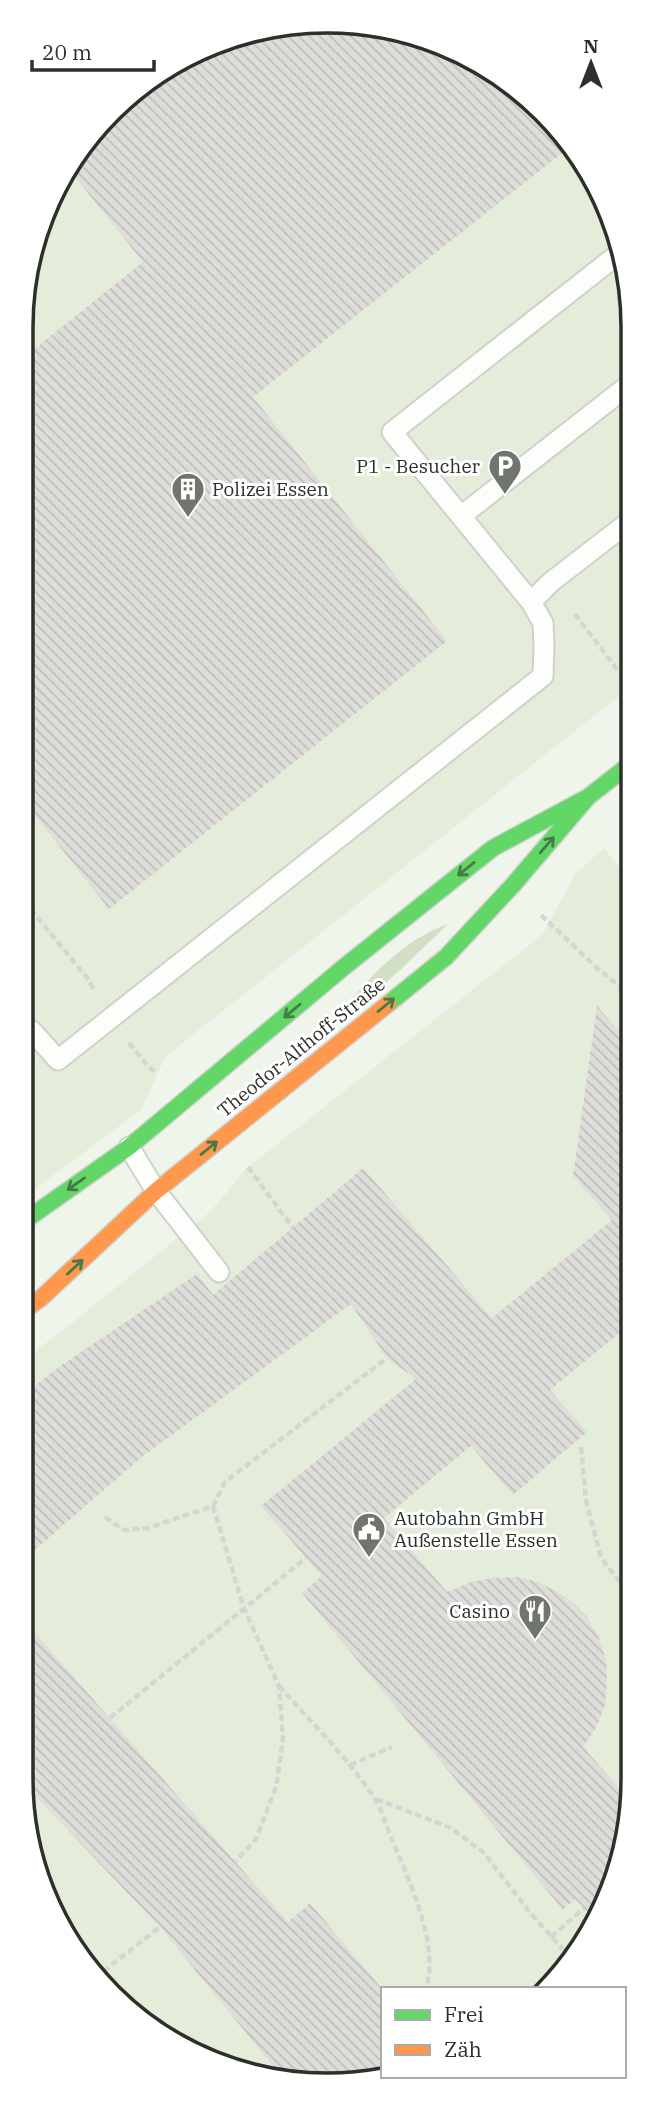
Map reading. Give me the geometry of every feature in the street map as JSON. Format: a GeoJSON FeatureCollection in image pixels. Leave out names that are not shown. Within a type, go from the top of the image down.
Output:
{"type":"FeatureCollection","features":[{"type":"Feature","properties":{"kind":"street","name":"Theodor-Althoff-Straße"},"geometry":{"type":"LineString","coordinates":[[33,1215],[129,1147],[344,967],[493,848],[588,797],[621,771]]}},
{"type":"Feature","properties":{"kind":"street","name":"Theodor-Althoff-Straße"},"geometry":{"type":"LineString","coordinates":[[33,1304],[156,1191],[446,957],[513,885],[588,797]]}},
{"type":"Feature","properties":{"kind":"lane"},"geometry":{"type":"LineString","coordinates":[[33,1032],[58,1060],[543,676],[542,623],[531,602],[392,432],[613,258]]}},
{"type":"Feature","properties":{"kind":"lane"},"geometry":{"type":"LineString","coordinates":[[461,516],[621,391]]}},
{"type":"Feature","properties":{"kind":"lane"},"geometry":{"type":"LineString","coordinates":[[531,602],[551,582],[621,528]]}},
{"type":"Feature","properties":{"kind":"lane"},"geometry":{"type":"LineString","coordinates":[[129,1147],[156,1191],[219,1272]]}},
{"type":"Feature","properties":{"kind":"path"},"geometry":{"type":"LineString","coordinates":[[551,582],[621,674]]}},
{"type":"Feature","properties":{"kind":"path"},"geometry":{"type":"LineString","coordinates":[[513,885],[569,942],[621,987]]}},
{"type":"Feature","properties":{"kind":"path"},"geometry":{"type":"LineString","coordinates":[[33,912],[89,980],[110,1019],[146,1064]]}},
{"type":"Feature","properties":{"kind":"path"},"geometry":{"type":"LineString","coordinates":[[225,1135],[293,1228]]}},
{"type":"Feature","properties":{"kind":"path"},"geometry":{"type":"LineString","coordinates":[[105,1517],[122,1530],[148,1528],[212,1506],[225,1482],[387,1358]]}},
{"type":"Feature","properties":{"kind":"path"},"geometry":{"type":"LineString","coordinates":[[581,1447],[586,1501],[601,1558],[621,1583]]}},
{"type":"Feature","properties":{"kind":"path"},"geometry":{"type":"LineString","coordinates":[[212,1506],[244,1608],[279,1686],[350,1765],[375,1799],[422,1914],[427,1941],[429,1980],[427,1987]]}},
{"type":"Feature","properties":{"kind":"path"},"geometry":{"type":"LineString","coordinates":[[110,1718],[306,1558]]}},
{"type":"Feature","properties":{"kind":"path"},"geometry":{"type":"LineString","coordinates":[[236,1861],[256,1839],[276,1787],[283,1739],[279,1686]]}},
{"type":"Feature","properties":{"kind":"path"},"geometry":{"type":"LineString","coordinates":[[350,1765],[392,1748]]}},
{"type":"Feature","properties":{"kind":"path"},"geometry":{"type":"LineString","coordinates":[[375,1799],[451,1828],[483,1852],[532,1915],[565,1951]]}},
{"type":"Feature","properties":{"kind":"path"},"geometry":{"type":"LineString","coordinates":[[551,1937],[584,1908]]}},
{"type":"Feature","properties":{"kind":"path"},"geometry":{"type":"LineString","coordinates":[[104,1971],[160,1927]]}},
{"type":"Feature","properties":{"kind":"shaded area"},"geometry":{"type":"Polygon","coordinates":[[[346,34],[403,43],[474,73],[506,94],[535,119],[560,148],[581,180],[605,233],[615,270],[621,327],[621,694],[165,1057],[141,1110],[33,1191],[33,327],[43,251],[64,197],[94,148],[133,106],[180,73],[233,49],[289,36],[346,34]]]}},
{"type":"Feature","properties":{"kind":"shaded area"},"geometry":{"type":"Polygon","coordinates":[[[604,848],[621,870],[621,1779],[611,1855],[581,1926],[560,1958],[535,1987],[381,1987],[381,2067],[327,2073],[251,2063],[180,2033],[148,2012],[119,1987],[94,1958],[73,1926],[43,1855],[33,1779],[33,1353],[210,1212],[247,1168],[543,934],[575,874],[604,848]]]}},
{"type":"Feature","properties":{"kind":"shaded area"},"geometry":{"type":"Polygon","coordinates":[[[448,924],[345,1018],[341,1011],[389,960],[417,939],[448,924]]]}},
{"type":"Feature","properties":{"kind":"building","name":"Polizei Essen"},"geometry":{"type":"Polygon","coordinates":[[[327,33],[384,39],[421,49],[474,73],[506,94],[535,119],[563,152],[253,397],[447,641],[109,909],[33,813],[33,350],[143,262],[75,177],[106,133],[148,94],[197,64],[251,43],[327,33]]]}},
{"type":"Feature","properties":{"kind":"building"},"geometry":{"type":"Polygon","coordinates":[[[597,1006],[621,1034],[621,1332],[550,1390],[587,1432],[513,1495],[471,1446],[384,1518],[447,1592],[471,1582],[493,1578],[518,1577],[537,1582],[560,1593],[574,1604],[587,1617],[599,1638],[606,1660],[605,1705],[597,1726],[583,1747],[620,1790],[611,1855],[588,1912],[575,1899],[563,1910],[302,1593],[322,1576],[261,1506],[416,1379],[387,1358],[351,1304],[143,1456],[33,1551],[33,1388],[53,1371],[197,1274],[213,1295],[363,1168],[492,1318],[612,1220],[573,1176],[597,1006]]]}},
{"type":"Feature","properties":{"kind":"building"},"geometry":{"type":"Polygon","coordinates":[[[33,1631],[288,1922],[310,1903],[381,1988],[381,2067],[327,2073],[274,2068],[160,1927],[34,1794],[33,1631]]]}},
{"type":"Feature","properties":{"kind":"traffic: fast"},"geometry":{"type":"LineString","coordinates":[[33,1215],[129,1147],[344,967],[493,848],[588,797],[621,771]]}},
{"type":"Feature","properties":{"kind":"traffic: fast"},"geometry":{"type":"LineString","coordinates":[[388,1004],[446,957],[513,885],[588,797]]}},
{"type":"Feature","properties":{"kind":"traffic: slow"},"geometry":{"type":"LineString","coordinates":[[33,1304],[156,1191],[388,1004]]}},
{"type":"Feature","properties":{"kind":"place","name":"P1 - Besucher"},"geometry":{"type":"Point","coordinates":[505,496]}},
{"type":"Feature","properties":{"kind":"place","name":"Polizei Essen"},"geometry":{"type":"Point","coordinates":[188,519]}},
{"type":"Feature","properties":{"kind":"place","name":"Autobahn GmbH Außenstelle Essen"},"geometry":{"type":"Point","coordinates":[369,1559]}},
{"type":"Feature","properties":{"kind":"place","name":"Casino"},"geometry":{"type":"Point","coordinates":[535,1641]}}]}
